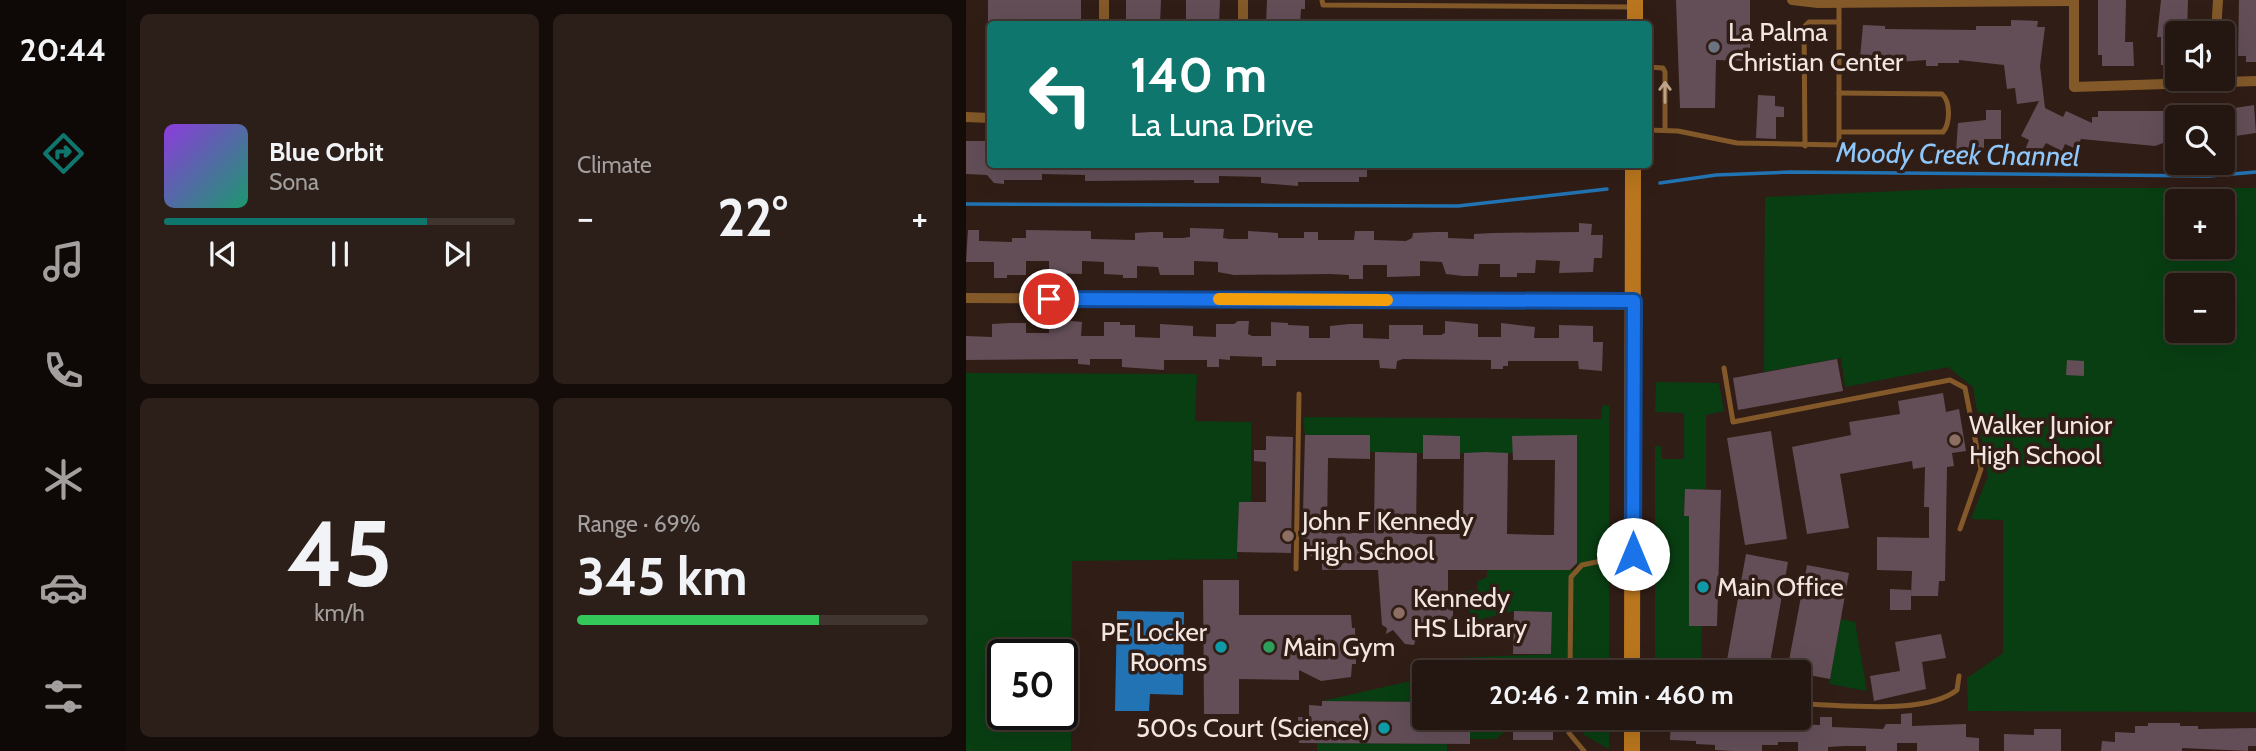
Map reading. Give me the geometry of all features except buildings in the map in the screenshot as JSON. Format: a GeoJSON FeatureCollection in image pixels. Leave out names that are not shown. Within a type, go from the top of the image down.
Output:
{"type":"FeatureCollection","features":[{"type":"Feature","properties":{"kind":"main road"},"geometry":{"type":"LineString","coordinates":[[1634,21],[1635,3]]}},
{"type":"Feature","properties":{"kind":"main road"},"geometry":{"type":"LineString","coordinates":[[1632,660],[1633,168]]}},
{"type":"Feature","properties":{"kind":"main road"},"geometry":{"type":"LineString","coordinates":[[1632,730],[1632,751]]}},
{"type":"Feature","properties":{"kind":"street"},"geometry":{"type":"LineString","coordinates":[[1104,0],[1104,21]]}},
{"type":"Feature","properties":{"kind":"street"},"geometry":{"type":"LineString","coordinates":[[1243,0],[1243,21]]}},
{"type":"Feature","properties":{"kind":"street"},"geometry":{"type":"LineString","coordinates":[[1792,0],[1839,3],[2074,0],[2074,87],[2165,84]]}},
{"type":"Feature","properties":{"kind":"street"},"geometry":{"type":"LineString","coordinates":[[2217,21],[2218,0]]}},
{"type":"Feature","properties":{"kind":"street"},"geometry":{"type":"LineString","coordinates":[[2235,82],[2256,81]]}},
{"type":"Feature","properties":{"kind":"street"},"geometry":{"type":"LineString","coordinates":[[966,117],[987,118]]}},
{"type":"Feature","properties":{"kind":"street"},"geometry":{"type":"LineString","coordinates":[[966,298],[1634,301]]}},
{"type":"Feature","properties":{"kind":"lane"},"geometry":{"type":"LineString","coordinates":[[1322,0],[1322,5],[1635,3]]}},
{"type":"Feature","properties":{"kind":"lane"},"geometry":{"type":"LineString","coordinates":[[1652,130],[1737,143],[1836,146],[1840,142],[1839,3]]}},
{"type":"Feature","properties":{"kind":"lane"},"geometry":{"type":"LineString","coordinates":[[1805,146],[1804,27],[1809,22],[1839,22]]}},
{"type":"Feature","properties":{"kind":"lane"},"geometry":{"type":"LineString","coordinates":[[1652,67],[1661,67],[1665,72],[1665,130]]}},
{"type":"Feature","properties":{"kind":"lane"},"geometry":{"type":"LineString","coordinates":[[1839,93],[1942,94],[1948,101],[1948,124],[1943,132],[1840,132]]}},
{"type":"Feature","properties":{"kind":"lane"},"geometry":{"type":"LineString","coordinates":[[1724,368],[1733,422],[1950,380],[1965,388],[1981,469],[1976,491],[1960,523],[1960,529]]}},
{"type":"Feature","properties":{"kind":"lane"},"geometry":{"type":"LineString","coordinates":[[1296,569],[1298,394]]}},
{"type":"Feature","properties":{"kind":"lane"},"geometry":{"type":"LineString","coordinates":[[1570,660],[1571,577],[1582,565],[1633,554]]}},
{"type":"Feature","properties":{"kind":"lane"},"geometry":{"type":"LineString","coordinates":[[1811,704],[1910,705],[1948,697],[1958,690],[1959,676]]}},
{"type":"Feature","properties":{"kind":"lane"},"geometry":{"type":"LineString","coordinates":[[1569,730],[1584,751]]}},
{"type":"Feature","properties":{"kind":"green space"},"geometry":{"type":"Polygon","coordinates":[[[1963,188],[2256,188],[2256,712],[1968,711],[1967,678],[2003,653],[2003,520],[1971,519],[1988,476],[1973,387],[1948,367],[1845,387],[1841,358],[1764,372],[1765,197],[1963,188]]]}},
{"type":"Feature","properties":{"kind":"green space"},"geometry":{"type":"Polygon","coordinates":[[[966,373],[1197,374],[1195,421],[1251,422],[1251,502],[1239,502],[1237,559],[1072,561],[1072,639],[987,639],[987,730],[1071,730],[1071,751],[966,751],[966,373]]]}},
{"type":"Feature","properties":{"kind":"green space"},"geometry":{"type":"Polygon","coordinates":[[[1656,382],[1719,383],[1724,411],[1706,415],[1706,489],[1685,490],[1684,516],[1689,516],[1689,625],[1702,626],[1701,660],[1655,660],[1655,446],[1661,446],[1662,459],[1684,459],[1684,413],[1655,412],[1656,382]]]}},
{"type":"Feature","properties":{"kind":"green space"},"geometry":{"type":"Polygon","coordinates":[[[1609,405],[1609,660],[1454,660],[1551,654],[1552,612],[1514,611],[1477,620],[1474,613],[1470,613],[1468,591],[1477,591],[1478,581],[1487,577],[1487,570],[1577,570],[1577,436],[1513,453],[1460,453],[1460,436],[1423,435],[1423,453],[1370,452],[1370,436],[1305,435],[1303,417],[1601,419],[1602,406],[1609,405]]]}},
{"type":"Feature","properties":{"kind":"green space"},"geometry":{"type":"Polygon","coordinates":[[[1841,619],[1855,622],[1867,691],[1829,684],[1841,619]]]}},
{"type":"Feature","properties":{"kind":"green space"},"geometry":{"type":"Polygon","coordinates":[[[1412,681],[1412,702],[1322,701],[1412,681]]]}},
{"type":"Feature","properties":{"kind":"green space"},"geometry":{"type":"Polygon","coordinates":[[[1470,730],[1507,730],[1496,739],[1470,739],[1470,730]]]}},
{"type":"Feature","properties":{"kind":"green space"},"geometry":{"type":"Polygon","coordinates":[[[1583,730],[1609,730],[1609,749],[1584,735],[1583,730]]]}},
{"type":"Feature","properties":{"kind":"green space"},"geometry":{"type":"Polygon","coordinates":[[[1317,743],[1447,744],[1447,751],[1317,751],[1317,743]]]}},
{"type":"Feature","properties":{"kind":"water"},"geometry":{"type":"Polygon","coordinates":[[[1117,611],[1184,612],[1183,695],[1150,694],[1149,711],[1115,711],[1117,611]]]}},
{"type":"Feature","properties":{"kind":"waterway","name":"Moody Creek Channel"},"geometry":{"type":"LineString","coordinates":[[1660,183],[1716,175],[1790,172],[2209,176],[2256,172]]}},
{"type":"Feature","properties":{"kind":"waterway","name":"Moody Creek Channel"},"geometry":{"type":"LineString","coordinates":[[966,204],[1458,206],[1607,189]]}},
{"type":"Feature","properties":{"kind":"slow traffic"},"geometry":{"type":"LineString","coordinates":[[1219,299],[1387,300]]}},
{"type":"Feature","properties":{"kind":"place","name":"La Palma Christian Center"},"geometry":{"type":"Point","coordinates":[1714,47]}},
{"type":"Feature","properties":{"kind":"place","name":"Walker Junior High School"},"geometry":{"type":"Point","coordinates":[1955,440]}},
{"type":"Feature","properties":{"kind":"place","name":"John F Kennedy High School"},"geometry":{"type":"Point","coordinates":[1288,536]}},
{"type":"Feature","properties":{"kind":"place","name":"Main Office"},"geometry":{"type":"Point","coordinates":[1703,587]}},
{"type":"Feature","properties":{"kind":"place","name":"Kennedy HS Library"},"geometry":{"type":"Point","coordinates":[1399,613]}},
{"type":"Feature","properties":{"kind":"place","name":"PE Locker Rooms"},"geometry":{"type":"Point","coordinates":[1221,647]}},
{"type":"Feature","properties":{"kind":"place","name":"Main Gym"},"geometry":{"type":"Point","coordinates":[1269,647]}},
{"type":"Feature","properties":{"kind":"place","name":"500s Court (Science)"},"geometry":{"type":"Point","coordinates":[1384,728]}},
{"type":"Feature","properties":{"kind":"route"},"geometry":{"type":"LineString","coordinates":[[1049,299],[1634,301],[1633,554]]}}]}
